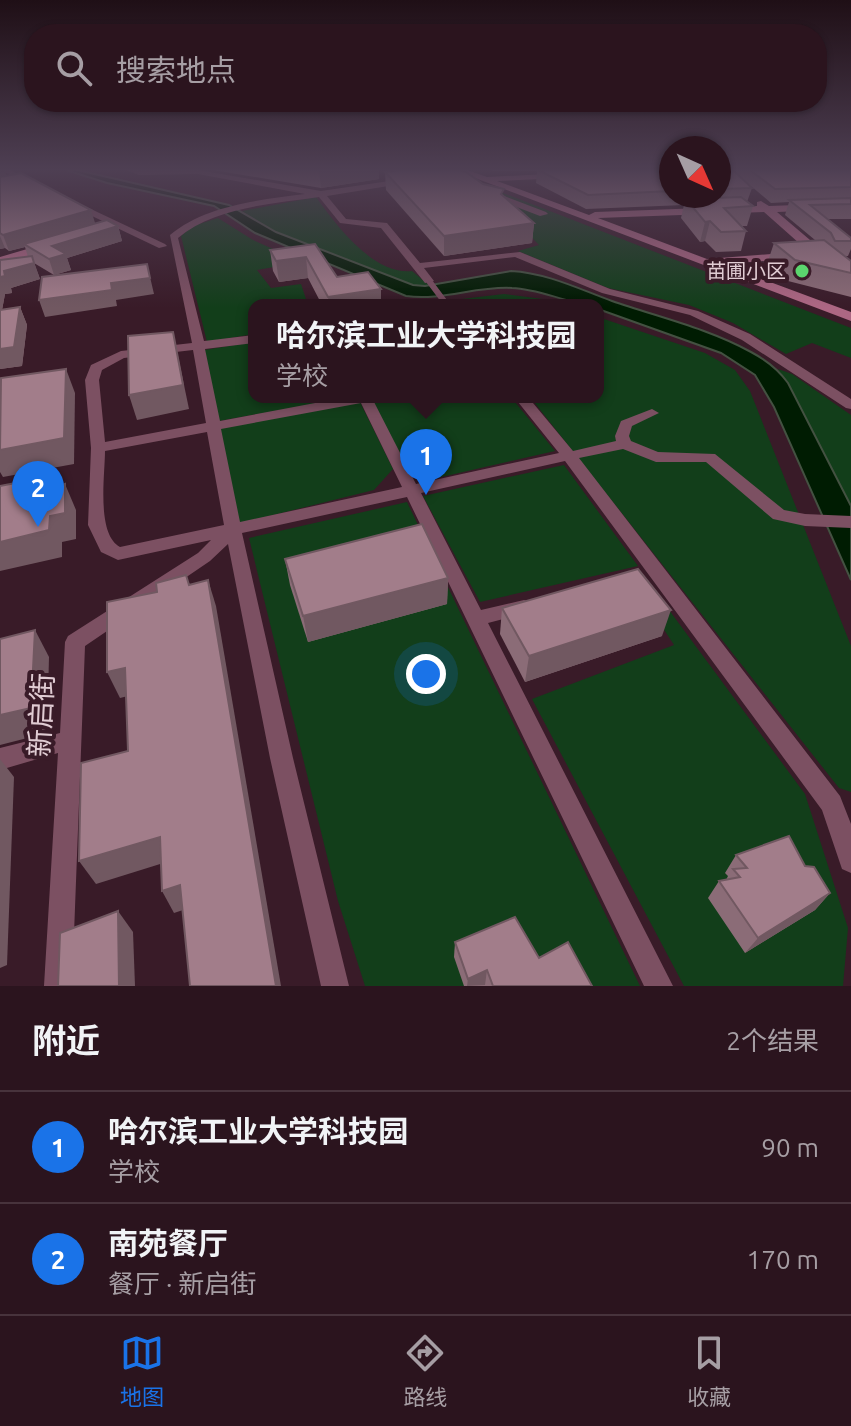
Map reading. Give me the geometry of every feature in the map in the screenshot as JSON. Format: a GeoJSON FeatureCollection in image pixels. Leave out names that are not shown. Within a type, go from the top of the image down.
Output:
{"type":"FeatureCollection","features":[{"type":"Feature","properties":{"kind":"street"},"geometry":{"type":"LineString","coordinates":[[100,216],[162,246]]}},
{"type":"Feature","properties":{"kind":"street"},"geometry":{"type":"LineString","coordinates":[[213,216],[178,229],[173,237],[188,292],[233,530],[335,986]]}},
{"type":"Feature","properties":{"kind":"street"},"geometry":{"type":"LineString","coordinates":[[339,216],[343,221],[384,225],[429,281]]}},
{"type":"Feature","properties":{"kind":"street"},"geometry":{"type":"LineString","coordinates":[[588,216],[851,315]]}},
{"type":"Feature","properties":{"kind":"street"},"geometry":{"type":"LineString","coordinates":[[708,261],[819,254],[774,216]]}},
{"type":"Feature","properties":{"kind":"street"},"geometry":{"type":"LineString","coordinates":[[105,230],[120,226]]}},
{"type":"Feature","properties":{"kind":"street"},"geometry":{"type":"LineString","coordinates":[[0,261],[60,243]]}},
{"type":"Feature","properties":{"kind":"street"},"geometry":{"type":"LineString","coordinates":[[418,266],[516,254],[606,291],[694,313],[733,331],[851,405]]}},
{"type":"Feature","properties":{"kind":"street"},"geometry":{"type":"LineString","coordinates":[[248,340],[121,355],[96,368],[92,380],[98,448],[96,525],[107,548],[118,554],[624,444],[656,457],[710,457],[779,515],[805,520],[851,522]]}},
{"type":"Feature","properties":{"kind":"street"},"geometry":{"type":"LineString","coordinates":[[98,448],[334,403]]}},
{"type":"Feature","properties":{"kind":"street"},"geometry":{"type":"LineString","coordinates":[[369,403],[659,986]]}},
{"type":"Feature","properties":{"kind":"street"},"geometry":{"type":"LineString","coordinates":[[526,403],[569,456],[649,574],[841,808],[851,860]]}},
{"type":"Feature","properties":{"kind":"street"},"geometry":{"type":"LineString","coordinates":[[624,444],[626,424],[652,413]]}},
{"type":"Feature","properties":{"kind":"street","name":"新启街"},"geometry":{"type":"LineString","coordinates":[[58,986],[75,642],[192,565],[233,530]]}},
{"type":"Feature","properties":{"kind":"street"},"geometry":{"type":"LineString","coordinates":[[476,619],[536,604]]}},
{"type":"Feature","properties":{"kind":"street"},"geometry":{"type":"LineString","coordinates":[[0,759],[70,740]]}},
{"type":"Feature","properties":{"kind":"lane"},"geometry":{"type":"LineString","coordinates":[[429,281],[442,299]]}},
{"type":"Feature","properties":{"kind":"shaded area"},"geometry":{"type":"Polygon","coordinates":[[[229,216],[248,216],[276,232],[413,285],[425,286],[511,271],[537,275],[700,330],[751,352],[771,365],[788,383],[851,506],[851,580],[774,407],[755,375],[721,353],[604,311],[604,299],[565,299],[523,289],[499,288],[433,297],[406,296],[255,233],[229,216]]]}},
{"type":"Feature","properties":{"kind":"shaded area"},"geometry":{"type":"Polygon","coordinates":[[[250,216],[330,216],[370,257],[398,270],[412,271],[430,286],[413,285],[276,232],[250,216]]]}},
{"type":"Feature","properties":{"kind":"shaded area"},"geometry":{"type":"Polygon","coordinates":[[[511,216],[562,216],[851,328],[851,358],[812,343],[786,354],[733,323],[689,305],[608,288],[518,251],[539,245],[511,216]]]}},
{"type":"Feature","properties":{"kind":"shaded area"},"geometry":{"type":"Polygon","coordinates":[[[218,218],[253,240],[302,262],[257,270],[271,288],[301,284],[306,299],[248,299],[248,335],[207,342],[181,236],[193,226],[218,218]]]}},
{"type":"Feature","properties":{"kind":"shaded area"},"geometry":{"type":"Polygon","coordinates":[[[504,294],[543,299],[462,299],[504,294]]]}},
{"type":"Feature","properties":{"kind":"shaded area"},"geometry":{"type":"Polygon","coordinates":[[[604,319],[705,353],[735,370],[750,391],[851,646],[851,792],[839,788],[535,403],[604,403],[604,319]]]}},
{"type":"Feature","properties":{"kind":"shaded area"},"geometry":{"type":"Polygon","coordinates":[[[248,343],[248,403],[320,403],[219,421],[204,350],[248,343]]]}},
{"type":"Feature","properties":{"kind":"shaded area"},"geometry":{"type":"Polygon","coordinates":[[[778,369],[792,374],[851,415],[851,507],[778,369]]]}},
{"type":"Feature","properties":{"kind":"shaded area"},"geometry":{"type":"Polygon","coordinates":[[[360,403],[393,469],[374,490],[237,524],[220,427],[360,403]]]}},
{"type":"Feature","properties":{"kind":"shaded area"},"geometry":{"type":"Polygon","coordinates":[[[373,403],[516,403],[555,451],[437,478],[405,467],[373,403]]]}},
{"type":"Feature","properties":{"kind":"shaded area"},"geometry":{"type":"Polygon","coordinates":[[[564,465],[638,566],[480,602],[423,496],[564,465]]]}},
{"type":"Feature","properties":{"kind":"shaded area"},"geometry":{"type":"Polygon","coordinates":[[[407,502],[640,986],[365,986],[338,901],[249,538],[407,502]]]}},
{"type":"Feature","properties":{"kind":"shaded area"},"geometry":{"type":"Polygon","coordinates":[[[652,587],[805,794],[848,928],[843,986],[684,986],[532,699],[674,645],[639,591],[652,587]]]}},
{"type":"Feature","properties":{"kind":"building"},"geometry":{"type":"Polygon","coordinates":[[[0,216],[70,216],[3,235],[0,233],[0,216]]]}},
{"type":"Feature","properties":{"kind":"building"},"geometry":{"type":"Polygon","coordinates":[[[426,216],[526,216],[534,223],[444,236],[426,216]]]}},
{"type":"Feature","properties":{"kind":"building"},"geometry":{"type":"Polygon","coordinates":[[[700,216],[732,216],[746,231],[721,232],[710,221],[705,222],[700,216]]]}},
{"type":"Feature","properties":{"kind":"building"},"geometry":{"type":"Polygon","coordinates":[[[809,216],[824,216],[851,241],[835,241],[831,233],[809,216]]]}},
{"type":"Feature","properties":{"kind":"building"},"geometry":{"type":"Polygon","coordinates":[[[107,220],[118,226],[52,246],[66,254],[49,259],[24,244],[107,220]]]}},
{"type":"Feature","properties":{"kind":"building"},"geometry":{"type":"Polygon","coordinates":[[[824,240],[851,261],[851,273],[795,260],[774,243],[824,240]]]}},
{"type":"Feature","properties":{"kind":"building"},"geometry":{"type":"Polygon","coordinates":[[[315,244],[337,277],[368,272],[381,289],[328,297],[306,257],[276,261],[270,250],[315,244]]]}},
{"type":"Feature","properties":{"kind":"building"},"geometry":{"type":"Polygon","coordinates":[[[32,256],[34,263],[4,271],[5,276],[0,277],[0,260],[32,256]]]}},
{"type":"Feature","properties":{"kind":"building"},"geometry":{"type":"Polygon","coordinates":[[[147,264],[150,278],[111,283],[112,290],[39,300],[42,277],[147,264]]]}},
{"type":"Feature","properties":{"kind":"building"},"geometry":{"type":"Polygon","coordinates":[[[20,307],[14,347],[0,349],[0,310],[20,307]]]}},
{"type":"Feature","properties":{"kind":"building"},"geometry":{"type":"Polygon","coordinates":[[[173,332],[183,385],[129,395],[128,336],[173,332]]]}},
{"type":"Feature","properties":{"kind":"building"},"geometry":{"type":"Polygon","coordinates":[[[66,369],[64,438],[0,450],[1,378],[66,369]]]}},
{"type":"Feature","properties":{"kind":"building"},"geometry":{"type":"Polygon","coordinates":[[[56,475],[56,487],[65,484],[65,513],[50,516],[49,530],[0,542],[0,486],[56,475]]]}},
{"type":"Feature","properties":{"kind":"building"},"geometry":{"type":"Polygon","coordinates":[[[422,524],[448,578],[303,616],[285,559],[422,524]]]}},
{"type":"Feature","properties":{"kind":"building"},"geometry":{"type":"Polygon","coordinates":[[[638,569],[671,610],[529,656],[502,608],[638,569]]]}},
{"type":"Feature","properties":{"kind":"building"},"geometry":{"type":"Polygon","coordinates":[[[186,575],[189,585],[208,580],[276,986],[190,986],[180,885],[162,891],[160,837],[79,861],[81,763],[128,751],[125,668],[107,672],[107,602],[157,592],[156,583],[186,575]]]}},
{"type":"Feature","properties":{"kind":"building"},"geometry":{"type":"Polygon","coordinates":[[[35,630],[31,708],[0,715],[0,639],[35,630]]]}},
{"type":"Feature","properties":{"kind":"building"},"geometry":{"type":"Polygon","coordinates":[[[789,836],[805,866],[814,867],[830,893],[758,938],[719,881],[740,877],[733,869],[747,868],[736,855],[789,836]]]}},
{"type":"Feature","properties":{"kind":"building"},"geometry":{"type":"Polygon","coordinates":[[[118,911],[119,986],[58,986],[60,933],[118,911]]]}},
{"type":"Feature","properties":{"kind":"building"},"geometry":{"type":"Polygon","coordinates":[[[515,917],[539,958],[568,942],[592,986],[493,986],[487,970],[468,979],[455,942],[515,917]]]}},
{"type":"Feature","properties":{"kind":"place","name":"苗圃小区"},"geometry":{"type":"Point","coordinates":[802,271]}},
{"type":"Feature","properties":{"kind":"place","name":"哈尔滨工业大学科技园"},"geometry":{"type":"Point","coordinates":[426,495]}},
{"type":"Feature","properties":{"kind":"place","name":"南苑餐厅"},"geometry":{"type":"Point","coordinates":[38,527]}}]}
